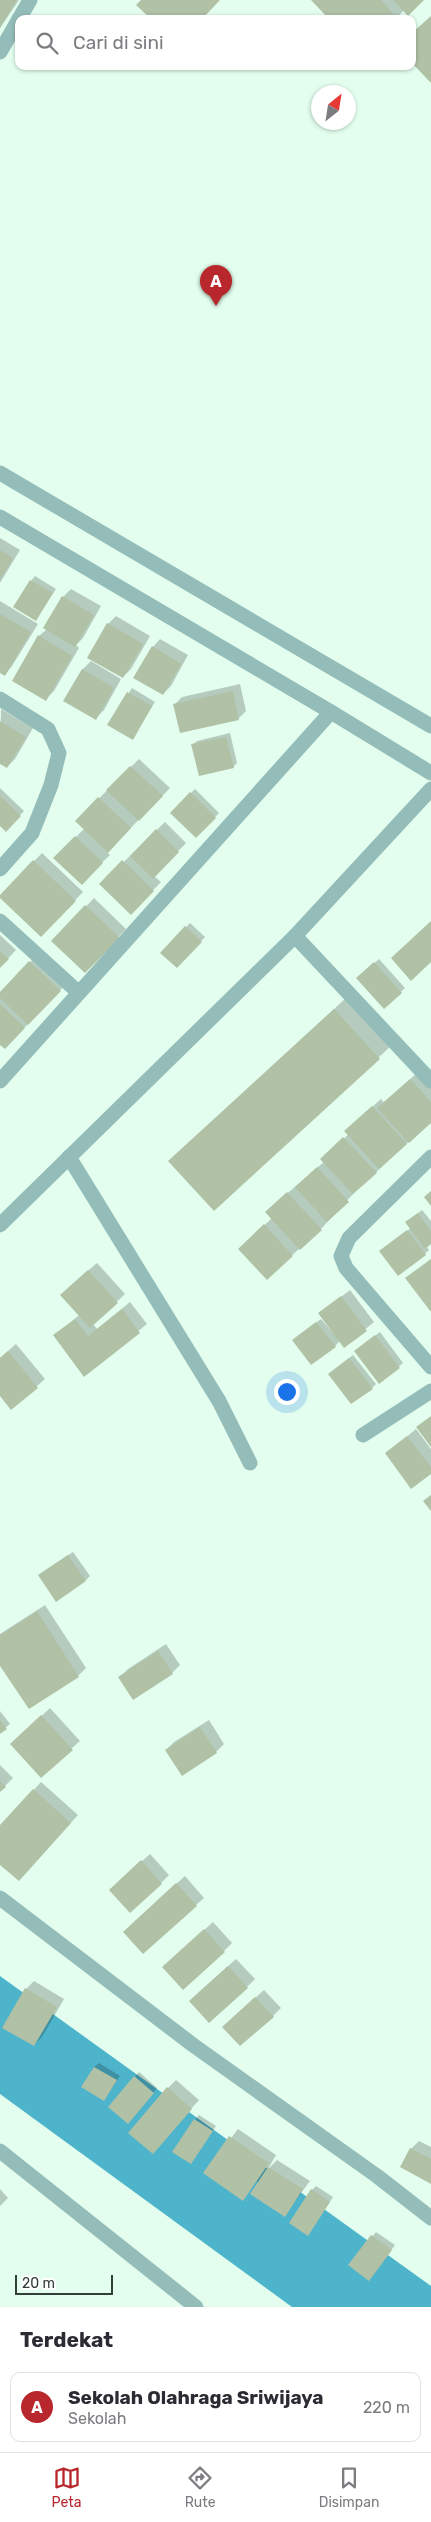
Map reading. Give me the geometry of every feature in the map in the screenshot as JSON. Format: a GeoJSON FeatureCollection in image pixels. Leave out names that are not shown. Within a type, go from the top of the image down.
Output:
{"type":"FeatureCollection","features":[{"type":"Feature","properties":{"kind":"street"},"geometry":{"type":"LineString","coordinates":[[21,15],[30,0]]}},
{"type":"Feature","properties":{"kind":"street"},"geometry":{"type":"LineString","coordinates":[[0,52],[15,26]]}},
{"type":"Feature","properties":{"kind":"street"},"geometry":{"type":"LineString","coordinates":[[0,473],[431,726]]}},
{"type":"Feature","properties":{"kind":"street"},"geometry":{"type":"LineString","coordinates":[[0,517],[431,773]]}},
{"type":"Feature","properties":{"kind":"street"},"geometry":{"type":"LineString","coordinates":[[0,699],[48,729],[59,753],[51,785],[32,833],[0,869]]}},
{"type":"Feature","properties":{"kind":"street"},"geometry":{"type":"LineString","coordinates":[[0,1080],[331,712]]}},
{"type":"Feature","properties":{"kind":"street"},"geometry":{"type":"LineString","coordinates":[[0,1225],[295,936],[431,789]]}},
{"type":"Feature","properties":{"kind":"street"},"geometry":{"type":"LineString","coordinates":[[0,921],[78,992]]}},
{"type":"Feature","properties":{"kind":"street"},"geometry":{"type":"LineString","coordinates":[[295,936],[431,1081]]}},
{"type":"Feature","properties":{"kind":"street"},"geometry":{"type":"LineString","coordinates":[[69,1157],[219,1401],[250,1463]]}},
{"type":"Feature","properties":{"kind":"street"},"geometry":{"type":"LineString","coordinates":[[431,1157],[349,1238],[341,1256],[346,1268],[431,1367]]}},
{"type":"Feature","properties":{"kind":"street"},"geometry":{"type":"LineString","coordinates":[[363,1435],[431,1392]]}},
{"type":"Feature","properties":{"kind":"street"},"geometry":{"type":"LineString","coordinates":[[0,1898],[193,2044],[377,2176],[431,2218]]}},
{"type":"Feature","properties":{"kind":"street"},"geometry":{"type":"LineString","coordinates":[[0,2151],[196,2307]]}},
{"type":"Feature","properties":{"kind":"water"},"geometry":{"type":"Polygon","coordinates":[[[0,1976],[431,2286],[431,2307],[292,2307],[0,2094],[0,1976]]]}},
{"type":"Feature","properties":{"kind":"building"},"geometry":{"type":"Polygon","coordinates":[[[0,0],[17,0],[0,28],[0,0]]]}},
{"type":"Feature","properties":{"kind":"building"},"geometry":{"type":"Polygon","coordinates":[[[141,0],[220,0],[206,15],[147,15],[136,5],[141,0]]]}},
{"type":"Feature","properties":{"kind":"building"},"geometry":{"type":"Polygon","coordinates":[[[311,0],[381,0],[394,15],[325,15],[311,0]]]}},
{"type":"Feature","properties":{"kind":"building"},"geometry":{"type":"Polygon","coordinates":[[[393,0],[424,0],[409,15],[393,0]]]}},
{"type":"Feature","properties":{"kind":"building"},"geometry":{"type":"Polygon","coordinates":[[[431,16],[431,83],[416,67],[416,29],[431,16]]]}},
{"type":"Feature","properties":{"kind":"building"},"geometry":{"type":"Polygon","coordinates":[[[0,550],[13,558],[0,580],[0,550]]]}},
{"type":"Feature","properties":{"kind":"building"},"geometry":{"type":"Polygon","coordinates":[[[30,580],[53,593],[36,621],[13,607],[30,580]]]}},
{"type":"Feature","properties":{"kind":"building"},"geometry":{"type":"Polygon","coordinates":[[[62,596],[94,615],[75,647],[43,628],[62,596]]]}},
{"type":"Feature","properties":{"kind":"building"},"geometry":{"type":"Polygon","coordinates":[[[0,614],[31,632],[5,676],[0,673],[0,614]]]}},
{"type":"Feature","properties":{"kind":"building"},"geometry":{"type":"Polygon","coordinates":[[[107,623],[143,644],[123,678],[87,658],[107,623]]]}},
{"type":"Feature","properties":{"kind":"building"},"geometry":{"type":"Polygon","coordinates":[[[38,635],[72,656],[46,701],[12,681],[38,635]]]}},
{"type":"Feature","properties":{"kind":"building"},"geometry":{"type":"Polygon","coordinates":[[[152,646],[181,664],[163,695],[133,678],[152,646]]]}},
{"type":"Feature","properties":{"kind":"building"},"geometry":{"type":"Polygon","coordinates":[[[82,669],[114,688],[96,720],[63,701],[82,669]]]}},
{"type":"Feature","properties":{"kind":"building"},"geometry":{"type":"Polygon","coordinates":[[[233,691],[239,720],[180,733],[173,704],[233,691]]]}},
{"type":"Feature","properties":{"kind":"building"},"geometry":{"type":"Polygon","coordinates":[[[127,692],[152,706],[133,740],[107,725],[127,692]]]}},
{"type":"Feature","properties":{"kind":"building"},"geometry":{"type":"Polygon","coordinates":[[[0,721],[26,737],[7,768],[0,764],[0,721]]]}},
{"type":"Feature","properties":{"kind":"building"},"geometry":{"type":"Polygon","coordinates":[[[226,737],[234,768],[199,776],[191,744],[226,737]]]}},
{"type":"Feature","properties":{"kind":"building"},"geometry":{"type":"Polygon","coordinates":[[[130,766],[163,796],[139,821],[106,790],[130,766]]]}},
{"type":"Feature","properties":{"kind":"building"},"geometry":{"type":"Polygon","coordinates":[[[190,792],[216,818],[196,838],[170,813],[190,792]]]}},
{"type":"Feature","properties":{"kind":"building"},"geometry":{"type":"Polygon","coordinates":[[[0,796],[21,816],[6,832],[0,826],[0,796]]]}},
{"type":"Feature","properties":{"kind":"building"},"geometry":{"type":"Polygon","coordinates":[[[98,797],[131,828],[108,853],[75,821],[98,797]]]}},
{"type":"Feature","properties":{"kind":"building"},"geometry":{"type":"Polygon","coordinates":[[[156,829],[179,852],[153,879],[130,856],[156,829]]]}},
{"type":"Feature","properties":{"kind":"building"},"geometry":{"type":"Polygon","coordinates":[[[75,836],[103,863],[82,885],[53,858],[75,836]]]}},
{"type":"Feature","properties":{"kind":"building"},"geometry":{"type":"Polygon","coordinates":[[[33,860],[76,901],[41,937],[0,898],[0,895],[33,860]]]}},
{"type":"Feature","properties":{"kind":"building"},"geometry":{"type":"Polygon","coordinates":[[[122,860],[154,891],[131,915],[99,884],[122,860]]]}},
{"type":"Feature","properties":{"kind":"building"},"geometry":{"type":"Polygon","coordinates":[[[85,905],[120,938],[85,973],[51,941],[85,905]]]}},
{"type":"Feature","properties":{"kind":"building"},"geometry":{"type":"Polygon","coordinates":[[[431,921],[431,962],[411,981],[391,958],[431,921]]]}},
{"type":"Feature","properties":{"kind":"building"},"geometry":{"type":"Polygon","coordinates":[[[185,926],[202,942],[177,968],[160,953],[185,926]]]}},
{"type":"Feature","properties":{"kind":"building"},"geometry":{"type":"Polygon","coordinates":[[[0,951],[9,959],[0,968],[0,951]]]}},
{"type":"Feature","properties":{"kind":"building"},"geometry":{"type":"Polygon","coordinates":[[[29,961],[61,991],[28,1025],[0,998],[0,992],[29,961]]]}},
{"type":"Feature","properties":{"kind":"building"},"geometry":{"type":"Polygon","coordinates":[[[374,962],[402,993],[384,1009],[356,978],[374,962]]]}},
{"type":"Feature","properties":{"kind":"building"},"geometry":{"type":"Polygon","coordinates":[[[0,1004],[25,1028],[5,1049],[0,1045],[0,1004]]]}},
{"type":"Feature","properties":{"kind":"building"},"geometry":{"type":"Polygon","coordinates":[[[334,1009],[380,1059],[214,1211],[168,1161],[334,1009]]]}},
{"type":"Feature","properties":{"kind":"building"},"geometry":{"type":"Polygon","coordinates":[[[410,1079],[431,1102],[431,1123],[409,1143],[377,1108],[410,1079]]]}},
{"type":"Feature","properties":{"kind":"building"},"geometry":{"type":"Polygon","coordinates":[[[372,1106],[407,1144],[379,1169],[344,1131],[372,1106]]]}},
{"type":"Feature","properties":{"kind":"building"},"geometry":{"type":"Polygon","coordinates":[[[343,1137],[377,1173],[353,1194],[320,1159],[343,1137]]]}},
{"type":"Feature","properties":{"kind":"building"},"geometry":{"type":"Polygon","coordinates":[[[317,1167],[349,1202],[327,1222],[295,1187],[317,1167]]]}},
{"type":"Feature","properties":{"kind":"building"},"geometry":{"type":"Polygon","coordinates":[[[431,1191],[431,1206],[424,1197],[431,1191]]]}},
{"type":"Feature","properties":{"kind":"building"},"geometry":{"type":"Polygon","coordinates":[[[287,1192],[322,1230],[300,1250],[265,1212],[287,1192]]]}},
{"type":"Feature","properties":{"kind":"building"},"geometry":{"type":"Polygon","coordinates":[[[418,1213],[431,1231],[431,1244],[425,1249],[405,1222],[418,1213]]]}},
{"type":"Feature","properties":{"kind":"building"},"geometry":{"type":"Polygon","coordinates":[[[264,1224],[293,1256],[267,1280],[238,1249],[264,1224]]]}},
{"type":"Feature","properties":{"kind":"building"},"geometry":{"type":"Polygon","coordinates":[[[407,1230],[426,1255],[398,1276],[379,1251],[407,1230]]]}},
{"type":"Feature","properties":{"kind":"building"},"geometry":{"type":"Polygon","coordinates":[[[431,1259],[431,1312],[405,1278],[431,1259]]]}},
{"type":"Feature","properties":{"kind":"building"},"geometry":{"type":"Polygon","coordinates":[[[88,1270],[118,1303],[90,1328],[60,1295],[88,1270]]]}},
{"type":"Feature","properties":{"kind":"building"},"geometry":{"type":"Polygon","coordinates":[[[341,1296],[367,1331],[344,1348],[318,1313],[341,1296]]]}},
{"type":"Feature","properties":{"kind":"building"},"geometry":{"type":"Polygon","coordinates":[[[122,1309],[140,1333],[84,1377],[53,1335],[75,1319],[88,1336],[122,1309]]]}},
{"type":"Feature","properties":{"kind":"building"},"geometry":{"type":"Polygon","coordinates":[[[316,1322],[336,1347],[311,1365],[292,1340],[316,1322]]]}},
{"type":"Feature","properties":{"kind":"building"},"geometry":{"type":"Polygon","coordinates":[[[375,1335],[400,1368],[379,1384],[354,1351],[375,1335]]]}},
{"type":"Feature","properties":{"kind":"building"},"geometry":{"type":"Polygon","coordinates":[[[8,1351],[38,1388],[11,1410],[0,1396],[0,1358],[8,1351]]]}},
{"type":"Feature","properties":{"kind":"building"},"geometry":{"type":"Polygon","coordinates":[[[349,1358],[373,1389],[351,1404],[328,1374],[349,1358]]]}},
{"type":"Feature","properties":{"kind":"building"},"geometry":{"type":"Polygon","coordinates":[[[431,1416],[431,1447],[416,1427],[431,1416]]]}},
{"type":"Feature","properties":{"kind":"building"},"geometry":{"type":"Polygon","coordinates":[[[407,1436],[431,1467],[431,1474],[411,1489],[385,1453],[407,1436]]]}},
{"type":"Feature","properties":{"kind":"building"},"geometry":{"type":"Polygon","coordinates":[[[431,1495],[431,1511],[423,1501],[431,1495]]]}},
{"type":"Feature","properties":{"kind":"building"},"geometry":{"type":"Polygon","coordinates":[[[68,1555],[86,1581],[56,1602],[38,1575],[68,1555]]]}},
{"type":"Feature","properties":{"kind":"building"},"geometry":{"type":"Polygon","coordinates":[[[37,1611],[79,1677],[29,1709],[0,1666],[0,1635],[37,1611]]]}},
{"type":"Feature","properties":{"kind":"building"},"geometry":{"type":"Polygon","coordinates":[[[158,1651],[173,1674],[133,1700],[118,1677],[158,1651]]]}},
{"type":"Feature","properties":{"kind":"building"},"geometry":{"type":"Polygon","coordinates":[[[41,1715],[73,1750],[41,1778],[10,1744],[41,1715]]]}},
{"type":"Feature","properties":{"kind":"building"},"geometry":{"type":"Polygon","coordinates":[[[0,1720],[7,1729],[0,1734],[0,1720]]]}},
{"type":"Feature","properties":{"kind":"building"},"geometry":{"type":"Polygon","coordinates":[[[200,1727],[217,1753],[182,1776],[165,1750],[200,1727]]]}},
{"type":"Feature","properties":{"kind":"building"},"geometry":{"type":"Polygon","coordinates":[[[0,1781],[6,1787],[0,1792],[0,1781]]]}},
{"type":"Feature","properties":{"kind":"building"},"geometry":{"type":"Polygon","coordinates":[[[33,1789],[71,1823],[19,1881],[0,1865],[0,1825],[33,1789]]]}},
{"type":"Feature","properties":{"kind":"building"},"geometry":{"type":"Polygon","coordinates":[[[141,1860],[162,1884],[130,1913],[109,1890],[141,1860]]]}},
{"type":"Feature","properties":{"kind":"building"},"geometry":{"type":"Polygon","coordinates":[[[176,1883],[197,1906],[143,1954],[123,1932],[176,1883]]]}},
{"type":"Feature","properties":{"kind":"building"},"geometry":{"type":"Polygon","coordinates":[[[204,1929],[225,1952],[183,1990],[162,1967],[204,1929]]]}},
{"type":"Feature","properties":{"kind":"building"},"geometry":{"type":"Polygon","coordinates":[[[228,1966],[248,1988],[209,2023],[189,2001],[228,1966]]]}},
{"type":"Feature","properties":{"kind":"building"},"geometry":{"type":"Polygon","coordinates":[[[25,1988],[57,2007],[34,2046],[2,2028],[25,1988]]]}},
{"type":"Feature","properties":{"kind":"building"},"geometry":{"type":"Polygon","coordinates":[[[255,1997],[274,2017],[240,2046],[222,2027],[255,1997]]]}},
{"type":"Feature","properties":{"kind":"building"},"geometry":{"type":"Polygon","coordinates":[[[94,2067],[117,2080],[104,2101],[81,2087],[94,2067]]]}},
{"type":"Feature","properties":{"kind":"building"},"geometry":{"type":"Polygon","coordinates":[[[134,2076],[154,2093],[128,2124],[108,2107],[134,2076]]]}},
{"type":"Feature","properties":{"kind":"building"},"geometry":{"type":"Polygon","coordinates":[[[167,2087],[192,2109],[153,2154],[128,2133],[167,2087]]]}},
{"type":"Feature","properties":{"kind":"building"},"geometry":{"type":"Polygon","coordinates":[[[194,2119],[213,2131],[191,2164],[172,2152],[194,2119]]]}},
{"type":"Feature","properties":{"kind":"building"},"geometry":{"type":"Polygon","coordinates":[[[229,2136],[269,2163],[243,2201],[203,2173],[229,2136]]]}},
{"type":"Feature","properties":{"kind":"building"},"geometry":{"type":"Polygon","coordinates":[[[410,2148],[431,2159],[431,2184],[400,2167],[410,2148]]]}},
{"type":"Feature","properties":{"kind":"building"},"geometry":{"type":"Polygon","coordinates":[[[268,2167],[303,2189],[285,2217],[250,2194],[268,2167]]]}},
{"type":"Feature","properties":{"kind":"building"},"geometry":{"type":"Polygon","coordinates":[[[311,2189],[330,2202],[308,2236],[289,2223],[311,2189]]]}},
{"type":"Feature","properties":{"kind":"building"},"geometry":{"type":"Polygon","coordinates":[[[371,2235],[392,2250],[369,2281],[348,2265],[371,2235]]]}},
{"type":"Feature","properties":{"kind":"place","name":"Sekolah Olahraga Sriwijaya"},"geometry":{"type":"Point","coordinates":[216,306]}}]}
